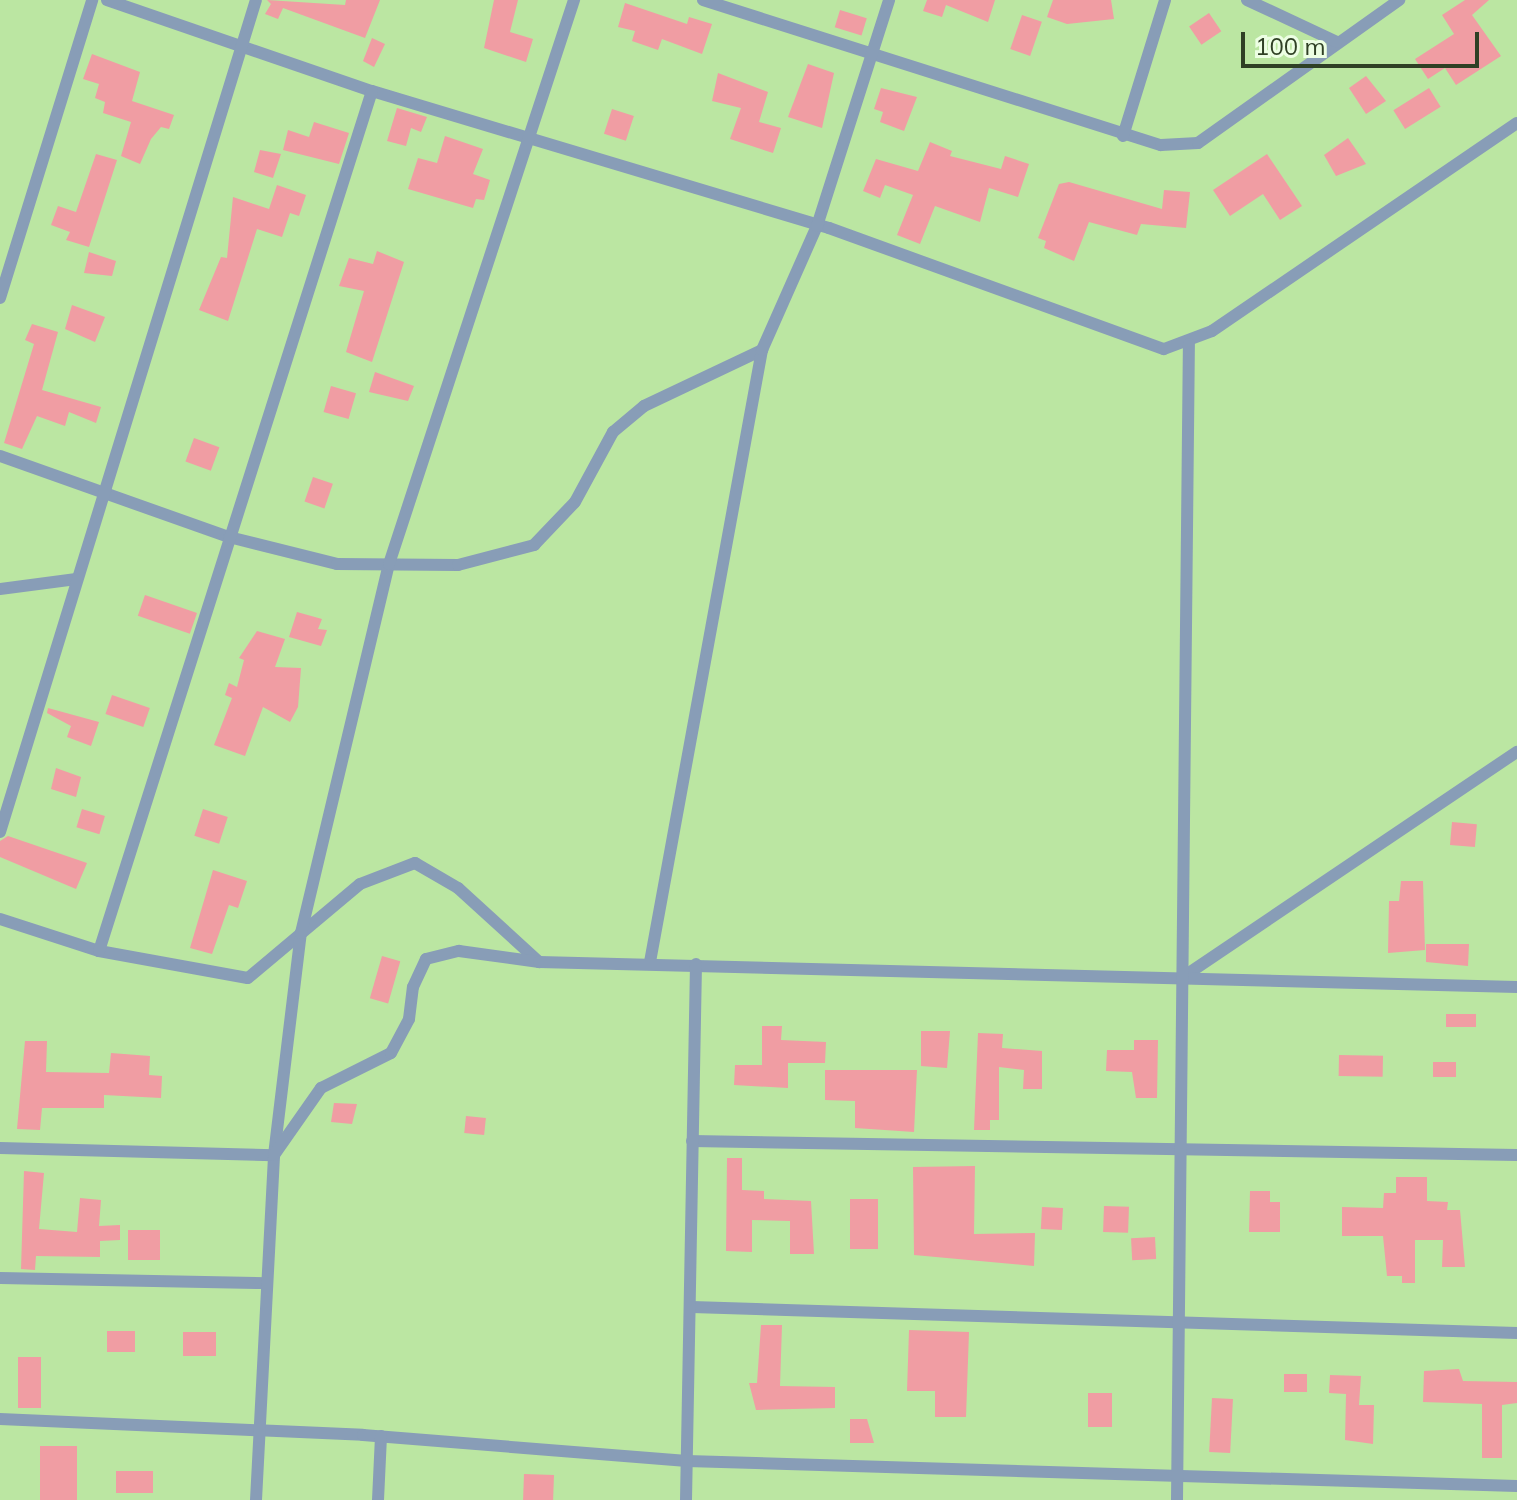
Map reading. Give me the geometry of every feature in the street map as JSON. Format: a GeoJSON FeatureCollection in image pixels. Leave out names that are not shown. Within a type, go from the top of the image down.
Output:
{"type":"FeatureCollection","features":[{"type":"Feature","properties":{"kind":"street"},"geometry":{"type":"LineString","coordinates":[[0,298],[92,0]]}},
{"type":"Feature","properties":{"kind":"street"},"geometry":{"type":"LineString","coordinates":[[107,0],[372,91],[817,226],[1164,349],[1189,344],[1517,123]]}},
{"type":"Feature","properties":{"kind":"street"},"geometry":{"type":"LineString","coordinates":[[0,832],[256,0]]}},
{"type":"Feature","properties":{"kind":"street"},"geometry":{"type":"LineString","coordinates":[[256,1500],[274,1155],[301,933],[389,564],[574,0]]}},
{"type":"Feature","properties":{"kind":"street"},"geometry":{"type":"LineString","coordinates":[[703,0],[873,51],[1123,136],[1161,145],[1198,143],[1399,0]]}},
{"type":"Feature","properties":{"kind":"street"},"geometry":{"type":"LineString","coordinates":[[650,962],[762,350],[817,226],[889,0]]}},
{"type":"Feature","properties":{"kind":"street"},"geometry":{"type":"LineString","coordinates":[[1123,136],[1165,0]]}},
{"type":"Feature","properties":{"kind":"street"},"geometry":{"type":"LineString","coordinates":[[1247,0],[1337,42]]}},
{"type":"Feature","properties":{"kind":"street"},"geometry":{"type":"LineString","coordinates":[[99,951],[372,91]]}},
{"type":"Feature","properties":{"kind":"street"},"geometry":{"type":"LineString","coordinates":[[1177,1500],[1189,344]]}},
{"type":"Feature","properties":{"kind":"street"},"geometry":{"type":"LineString","coordinates":[[0,456],[104,489],[229,537],[337,564],[458,565],[534,545],[575,502],[613,432],[644,406],[762,350]]}},
{"type":"Feature","properties":{"kind":"street"},"geometry":{"type":"LineString","coordinates":[[0,589],[76,579]]}},
{"type":"Feature","properties":{"kind":"street"},"geometry":{"type":"LineString","coordinates":[[1183,977],[1517,752]]}},
{"type":"Feature","properties":{"kind":"street"},"geometry":{"type":"LineString","coordinates":[[0,919],[99,951],[248,978],[360,884],[415,863],[458,888],[539,962]]}},
{"type":"Feature","properties":{"kind":"street"},"geometry":{"type":"LineString","coordinates":[[274,1155],[321,1088],[391,1053],[409,1019],[413,987],[426,959],[459,951],[539,962],[650,962],[1517,987]]}},
{"type":"Feature","properties":{"kind":"street"},"geometry":{"type":"LineString","coordinates":[[686,1500],[696,964]]}},
{"type":"Feature","properties":{"kind":"street"},"geometry":{"type":"LineString","coordinates":[[692,1141],[1517,1155]]}},
{"type":"Feature","properties":{"kind":"street"},"geometry":{"type":"LineString","coordinates":[[0,1148],[274,1155]]}},
{"type":"Feature","properties":{"kind":"street"},"geometry":{"type":"LineString","coordinates":[[0,1278],[267,1283]]}},
{"type":"Feature","properties":{"kind":"street"},"geometry":{"type":"LineString","coordinates":[[692,1307],[1179,1318],[1517,1333]]}},
{"type":"Feature","properties":{"kind":"street"},"geometry":{"type":"LineString","coordinates":[[0,1419],[381,1436],[687,1461],[1517,1486]]}},
{"type":"Feature","properties":{"kind":"street"},"geometry":{"type":"LineString","coordinates":[[378,1500],[381,1436]]}},
{"type":"Feature","properties":{"kind":"building"},"geometry":{"type":"Polygon","coordinates":[[[267,0],[345,5],[346,0],[380,0],[365,38],[283,8],[278,19],[265,14],[271,4],[267,0]]]}},
{"type":"Feature","properties":{"kind":"building"},"geometry":{"type":"Polygon","coordinates":[[[494,0],[518,0],[510,32],[533,39],[526,62],[484,48],[494,0]]]}},
{"type":"Feature","properties":{"kind":"building"},"geometry":{"type":"Polygon","coordinates":[[[927,0],[995,0],[988,22],[946,5],[942,17],[923,11],[927,0]]]}},
{"type":"Feature","properties":{"kind":"building"},"geometry":{"type":"Polygon","coordinates":[[[1053,0],[1111,0],[1114,19],[1067,24],[1047,17],[1053,0]]]}},
{"type":"Feature","properties":{"kind":"building"},"geometry":{"type":"Polygon","coordinates":[[[1465,0],[1489,0],[1472,15],[1501,56],[1456,85],[1445,68],[1428,79],[1415,59],[1454,34],[1442,15],[1465,0]]]}},
{"type":"Feature","properties":{"kind":"building"},"geometry":{"type":"Polygon","coordinates":[[[625,3],[687,24],[689,17],[712,24],[702,54],[662,39],[658,50],[632,41],[635,31],[618,27],[625,3]]]}},
{"type":"Feature","properties":{"kind":"building"},"geometry":{"type":"Polygon","coordinates":[[[840,10],[867,18],[862,35],[835,27],[840,10]]]}},
{"type":"Feature","properties":{"kind":"building"},"geometry":{"type":"Polygon","coordinates":[[[1209,13],[1221,31],[1201,45],[1189,26],[1209,13]]]}},
{"type":"Feature","properties":{"kind":"building"},"geometry":{"type":"Polygon","coordinates":[[[1022,15],[1042,22],[1030,56],[1010,49],[1022,15]]]}},
{"type":"Feature","properties":{"kind":"building"},"geometry":{"type":"Polygon","coordinates":[[[372,38],[385,44],[374,67],[363,61],[372,38]]]}},
{"type":"Feature","properties":{"kind":"building"},"geometry":{"type":"Polygon","coordinates":[[[92,54],[140,72],[132,101],[174,115],[169,129],[161,127],[151,139],[140,164],[121,156],[131,122],[103,113],[105,102],[95,98],[99,84],[83,79],[92,54]]]}},
{"type":"Feature","properties":{"kind":"building"},"geometry":{"type":"Polygon","coordinates":[[[808,64],[834,73],[822,128],[788,117],[808,64]]]}},
{"type":"Feature","properties":{"kind":"building"},"geometry":{"type":"Polygon","coordinates":[[[718,73],[768,92],[759,122],[781,128],[773,153],[730,139],[741,108],[712,101],[718,73]]]}},
{"type":"Feature","properties":{"kind":"building"},"geometry":{"type":"Polygon","coordinates":[[[1366,76],[1386,101],[1366,114],[1349,88],[1366,76]]]}},
{"type":"Feature","properties":{"kind":"building"},"geometry":{"type":"Polygon","coordinates":[[[881,88],[917,97],[904,131],[880,122],[883,112],[874,109],[881,88]]]}},
{"type":"Feature","properties":{"kind":"building"},"geometry":{"type":"Polygon","coordinates":[[[1429,88],[1441,107],[1405,129],[1393,110],[1429,88]]]}},
{"type":"Feature","properties":{"kind":"building"},"geometry":{"type":"Polygon","coordinates":[[[397,108],[427,117],[421,132],[411,128],[406,146],[387,141],[397,108]]]}},
{"type":"Feature","properties":{"kind":"building"},"geometry":{"type":"Polygon","coordinates":[[[612,109],[634,116],[626,141],[604,134],[612,109]]]}},
{"type":"Feature","properties":{"kind":"building"},"geometry":{"type":"Polygon","coordinates":[[[314,122],[349,133],[339,164],[283,150],[288,130],[309,137],[314,122]]]}},
{"type":"Feature","properties":{"kind":"building"},"geometry":{"type":"Polygon","coordinates":[[[445,136],[483,149],[473,174],[490,180],[484,200],[476,199],[473,208],[408,189],[418,158],[437,163],[445,136]]]}},
{"type":"Feature","properties":{"kind":"building"},"geometry":{"type":"Polygon","coordinates":[[[1348,138],[1366,164],[1336,176],[1324,155],[1348,138]]]}},
{"type":"Feature","properties":{"kind":"building"},"geometry":{"type":"Polygon","coordinates":[[[930,142],[952,151],[950,156],[1001,169],[1005,156],[1029,164],[1018,197],[989,188],[980,222],[935,206],[920,244],[897,235],[913,195],[885,185],[880,198],[863,191],[876,159],[918,171],[930,142]]]}},
{"type":"Feature","properties":{"kind":"building"},"geometry":{"type":"Polygon","coordinates":[[[260,150],[281,154],[273,178],[254,172],[260,150]]]}},
{"type":"Feature","properties":{"kind":"building"},"geometry":{"type":"Polygon","coordinates":[[[96,154],[117,160],[89,247],[66,240],[70,232],[51,225],[58,206],[76,212],[96,154]]]}},
{"type":"Feature","properties":{"kind":"building"},"geometry":{"type":"Polygon","coordinates":[[[1267,154],[1302,206],[1280,220],[1263,194],[1230,216],[1213,190],[1267,154]]]}},
{"type":"Feature","properties":{"kind":"building"},"geometry":{"type":"Polygon","coordinates":[[[1069,182],[1162,209],[1164,190],[1190,192],[1186,228],[1141,224],[1137,235],[1089,222],[1074,261],[1044,248],[1046,241],[1038,238],[1059,184],[1069,182]]]}},
{"type":"Feature","properties":{"kind":"building"},"geometry":{"type":"Polygon","coordinates":[[[277,185],[306,195],[299,216],[290,213],[282,237],[257,229],[228,321],[199,310],[221,257],[227,258],[233,197],[269,209],[277,185]]]}},
{"type":"Feature","properties":{"kind":"building"},"geometry":{"type":"Polygon","coordinates":[[[377,251],[404,262],[372,362],[346,352],[364,291],[339,286],[349,258],[373,264],[377,251]]]}},
{"type":"Feature","properties":{"kind":"building"},"geometry":{"type":"Polygon","coordinates":[[[89,252],[116,261],[112,276],[84,273],[89,252]]]}},
{"type":"Feature","properties":{"kind":"building"},"geometry":{"type":"Polygon","coordinates":[[[72,305],[105,317],[95,342],[65,329],[72,305]]]}},
{"type":"Feature","properties":{"kind":"building"},"geometry":{"type":"Polygon","coordinates":[[[32,324],[58,332],[42,390],[101,407],[96,423],[69,412],[65,426],[37,416],[22,449],[4,443],[34,344],[25,340],[32,324]]]}},
{"type":"Feature","properties":{"kind":"building"},"geometry":{"type":"Polygon","coordinates":[[[375,372],[414,386],[408,401],[369,392],[375,372]]]}},
{"type":"Feature","properties":{"kind":"building"},"geometry":{"type":"Polygon","coordinates":[[[331,386],[356,393],[349,419],[324,412],[331,386]]]}},
{"type":"Feature","properties":{"kind":"building"},"geometry":{"type":"Polygon","coordinates":[[[194,438],[219,447],[211,471],[185,461],[194,438]]]}},
{"type":"Feature","properties":{"kind":"building"},"geometry":{"type":"Polygon","coordinates":[[[313,477],[333,484],[324,508],[305,502],[313,477]]]}},
{"type":"Feature","properties":{"kind":"building"},"geometry":{"type":"Polygon","coordinates":[[[145,595],[197,613],[190,634],[138,616],[145,595]]]}},
{"type":"Feature","properties":{"kind":"building"},"geometry":{"type":"Polygon","coordinates":[[[297,612],[322,619],[318,629],[327,630],[321,646],[289,637],[297,612]]]}},
{"type":"Feature","properties":{"kind":"building"},"geometry":{"type":"Polygon","coordinates":[[[257,631],[285,639],[275,667],[301,668],[298,707],[290,722],[263,707],[245,756],[214,745],[232,698],[225,695],[229,683],[237,687],[244,660],[239,658],[257,631]]]}},
{"type":"Feature","properties":{"kind":"building"},"geometry":{"type":"Polygon","coordinates":[[[112,695],[150,708],[143,727],[105,714],[112,695]]]}},
{"type":"Feature","properties":{"kind":"building"},"geometry":{"type":"Polygon","coordinates":[[[48,708],[99,722],[91,746],[67,737],[71,726],[47,713],[48,708]]]}},
{"type":"Feature","properties":{"kind":"building"},"geometry":{"type":"Polygon","coordinates":[[[56,768],[81,777],[76,797],[51,789],[56,768]]]}},
{"type":"Feature","properties":{"kind":"building"},"geometry":{"type":"Polygon","coordinates":[[[82,809],[105,816],[99,834],[76,827],[82,809]]]}},
{"type":"Feature","properties":{"kind":"building"},"geometry":{"type":"Polygon","coordinates":[[[203,809],[228,817],[219,844],[194,836],[203,809]]]}},
{"type":"Feature","properties":{"kind":"building"},"geometry":{"type":"Polygon","coordinates":[[[1452,822],[1477,824],[1475,847],[1450,845],[1452,822]]]}},
{"type":"Feature","properties":{"kind":"building"},"geometry":{"type":"Polygon","coordinates":[[[8,836],[87,863],[76,889],[0,857],[0,841],[8,836]]]}},
{"type":"Feature","properties":{"kind":"building"},"geometry":{"type":"Polygon","coordinates":[[[213,870],[247,881],[238,908],[229,905],[212,954],[190,948],[213,870]]]}},
{"type":"Feature","properties":{"kind":"building"},"geometry":{"type":"Polygon","coordinates":[[[1401,881],[1423,881],[1425,950],[1388,953],[1389,901],[1399,901],[1401,881]]]}},
{"type":"Feature","properties":{"kind":"building"},"geometry":{"type":"Polygon","coordinates":[[[1426,944],[1469,944],[1468,966],[1426,962],[1426,944]]]}},
{"type":"Feature","properties":{"kind":"building"},"geometry":{"type":"Polygon","coordinates":[[[382,956],[400,961],[388,1004],[370,998],[382,956]]]}},
{"type":"Feature","properties":{"kind":"building"},"geometry":{"type":"Polygon","coordinates":[[[1446,1014],[1476,1014],[1476,1027],[1446,1027],[1446,1014]]]}},
{"type":"Feature","properties":{"kind":"building"},"geometry":{"type":"Polygon","coordinates":[[[762,1026],[782,1026],[781,1040],[826,1042],[825,1063],[788,1063],[788,1088],[734,1085],[735,1065],[762,1065],[762,1026]]]}},
{"type":"Feature","properties":{"kind":"building"},"geometry":{"type":"Polygon","coordinates":[[[921,1031],[950,1031],[947,1068],[921,1066],[921,1031]]]}},
{"type":"Feature","properties":{"kind":"building"},"geometry":{"type":"Polygon","coordinates":[[[978,1033],[1003,1034],[1002,1048],[1042,1051],[1042,1089],[1023,1089],[1024,1070],[999,1067],[999,1120],[990,1120],[990,1130],[974,1130],[978,1033]]]}},
{"type":"Feature","properties":{"kind":"building"},"geometry":{"type":"Polygon","coordinates":[[[1134,1040],[1158,1040],[1157,1098],[1136,1098],[1132,1072],[1106,1071],[1107,1050],[1134,1050],[1134,1040]]]}},
{"type":"Feature","properties":{"kind":"building"},"geometry":{"type":"Polygon","coordinates":[[[25,1041],[47,1041],[46,1072],[109,1073],[111,1053],[150,1056],[149,1075],[162,1076],[161,1098],[104,1095],[104,1108],[42,1108],[40,1130],[17,1129],[25,1041]]]}},
{"type":"Feature","properties":{"kind":"building"},"geometry":{"type":"Polygon","coordinates":[[[1339,1055],[1383,1056],[1383,1077],[1339,1076],[1339,1055]]]}},
{"type":"Feature","properties":{"kind":"building"},"geometry":{"type":"Polygon","coordinates":[[[1433,1062],[1456,1062],[1456,1077],[1433,1077],[1433,1062]]]}},
{"type":"Feature","properties":{"kind":"building"},"geometry":{"type":"Polygon","coordinates":[[[825,1070],[917,1070],[914,1132],[855,1128],[855,1101],[825,1100],[825,1070]]]}},
{"type":"Feature","properties":{"kind":"building"},"geometry":{"type":"Polygon","coordinates":[[[334,1103],[357,1104],[352,1124],[331,1122],[334,1103]]]}},
{"type":"Feature","properties":{"kind":"building"},"geometry":{"type":"Polygon","coordinates":[[[466,1116],[486,1118],[484,1135],[464,1133],[466,1116]]]}},
{"type":"Feature","properties":{"kind":"building"},"geometry":{"type":"Polygon","coordinates":[[[727,1158],[742,1158],[742,1190],[764,1191],[764,1199],[811,1201],[814,1254],[790,1254],[790,1221],[752,1220],[752,1252],[726,1251],[727,1158]]]}},
{"type":"Feature","properties":{"kind":"building"},"geometry":{"type":"Polygon","coordinates":[[[975,1166],[974,1234],[1035,1233],[1034,1266],[914,1255],[913,1167],[975,1166]]]}},
{"type":"Feature","properties":{"kind":"building"},"geometry":{"type":"Polygon","coordinates":[[[24,1171],[44,1173],[39,1229],[77,1232],[80,1198],[101,1200],[99,1226],[120,1225],[120,1240],[100,1241],[100,1257],[36,1256],[35,1270],[21,1269],[24,1171]]]}},
{"type":"Feature","properties":{"kind":"building"},"geometry":{"type":"Polygon","coordinates":[[[1396,1177],[1427,1177],[1427,1201],[1448,1202],[1447,1210],[1460,1210],[1465,1267],[1442,1267],[1443,1240],[1415,1240],[1415,1283],[1402,1283],[1402,1276],[1387,1276],[1383,1236],[1342,1236],[1342,1207],[1383,1208],[1384,1193],[1396,1193],[1396,1177]]]}},
{"type":"Feature","properties":{"kind":"building"},"geometry":{"type":"Polygon","coordinates":[[[1250,1191],[1270,1191],[1270,1202],[1280,1202],[1280,1232],[1249,1232],[1250,1191]]]}},
{"type":"Feature","properties":{"kind":"building"},"geometry":{"type":"Polygon","coordinates":[[[850,1199],[878,1199],[878,1249],[850,1249],[850,1199]]]}},
{"type":"Feature","properties":{"kind":"building"},"geometry":{"type":"Polygon","coordinates":[[[1104,1206],[1129,1207],[1128,1233],[1103,1232],[1104,1206]]]}},
{"type":"Feature","properties":{"kind":"building"},"geometry":{"type":"Polygon","coordinates":[[[1042,1207],[1063,1208],[1062,1230],[1041,1229],[1042,1207]]]}},
{"type":"Feature","properties":{"kind":"building"},"geometry":{"type":"Polygon","coordinates":[[[128,1230],[160,1230],[160,1260],[128,1260],[128,1230]]]}},
{"type":"Feature","properties":{"kind":"building"},"geometry":{"type":"Polygon","coordinates":[[[1155,1237],[1156,1259],[1132,1260],[1131,1238],[1155,1237]]]}},
{"type":"Feature","properties":{"kind":"building"},"geometry":{"type":"Polygon","coordinates":[[[761,1325],[782,1325],[780,1386],[835,1387],[835,1408],[756,1410],[749,1383],[757,1383],[761,1325]]]}},
{"type":"Feature","properties":{"kind":"building"},"geometry":{"type":"Polygon","coordinates":[[[909,1330],[969,1332],[966,1417],[935,1417],[935,1391],[907,1391],[909,1330]]]}},
{"type":"Feature","properties":{"kind":"building"},"geometry":{"type":"Polygon","coordinates":[[[107,1331],[135,1331],[135,1352],[107,1352],[107,1331]]]}},
{"type":"Feature","properties":{"kind":"building"},"geometry":{"type":"Polygon","coordinates":[[[183,1332],[216,1332],[216,1356],[183,1356],[183,1332]]]}},
{"type":"Feature","properties":{"kind":"building"},"geometry":{"type":"Polygon","coordinates":[[[18,1357],[41,1357],[41,1408],[18,1408],[18,1357]]]}},
{"type":"Feature","properties":{"kind":"building"},"geometry":{"type":"Polygon","coordinates":[[[1459,1369],[1463,1381],[1517,1382],[1517,1403],[1502,1405],[1502,1458],[1482,1458],[1482,1404],[1423,1402],[1424,1371],[1459,1369]]]}},
{"type":"Feature","properties":{"kind":"building"},"geometry":{"type":"Polygon","coordinates":[[[1284,1374],[1307,1374],[1307,1392],[1284,1392],[1284,1374]]]}},
{"type":"Feature","properties":{"kind":"building"},"geometry":{"type":"Polygon","coordinates":[[[1330,1375],[1361,1376],[1359,1405],[1374,1405],[1373,1444],[1345,1440],[1346,1394],[1329,1393],[1330,1375]]]}},
{"type":"Feature","properties":{"kind":"building"},"geometry":{"type":"Polygon","coordinates":[[[1088,1393],[1112,1393],[1112,1427],[1088,1427],[1088,1393]]]}},
{"type":"Feature","properties":{"kind":"building"},"geometry":{"type":"Polygon","coordinates":[[[1212,1398],[1233,1399],[1230,1453],[1209,1452],[1212,1398]]]}},
{"type":"Feature","properties":{"kind":"building"},"geometry":{"type":"Polygon","coordinates":[[[850,1419],[867,1419],[874,1443],[850,1443],[850,1419]]]}},
{"type":"Feature","properties":{"kind":"building"},"geometry":{"type":"Polygon","coordinates":[[[40,1446],[77,1446],[77,1500],[40,1500],[40,1446]]]}},
{"type":"Feature","properties":{"kind":"building"},"geometry":{"type":"Polygon","coordinates":[[[116,1471],[153,1471],[153,1493],[116,1493],[116,1471]]]}},
{"type":"Feature","properties":{"kind":"building"},"geometry":{"type":"Polygon","coordinates":[[[524,1474],[554,1475],[553,1500],[523,1500],[524,1474]]]}}]}
